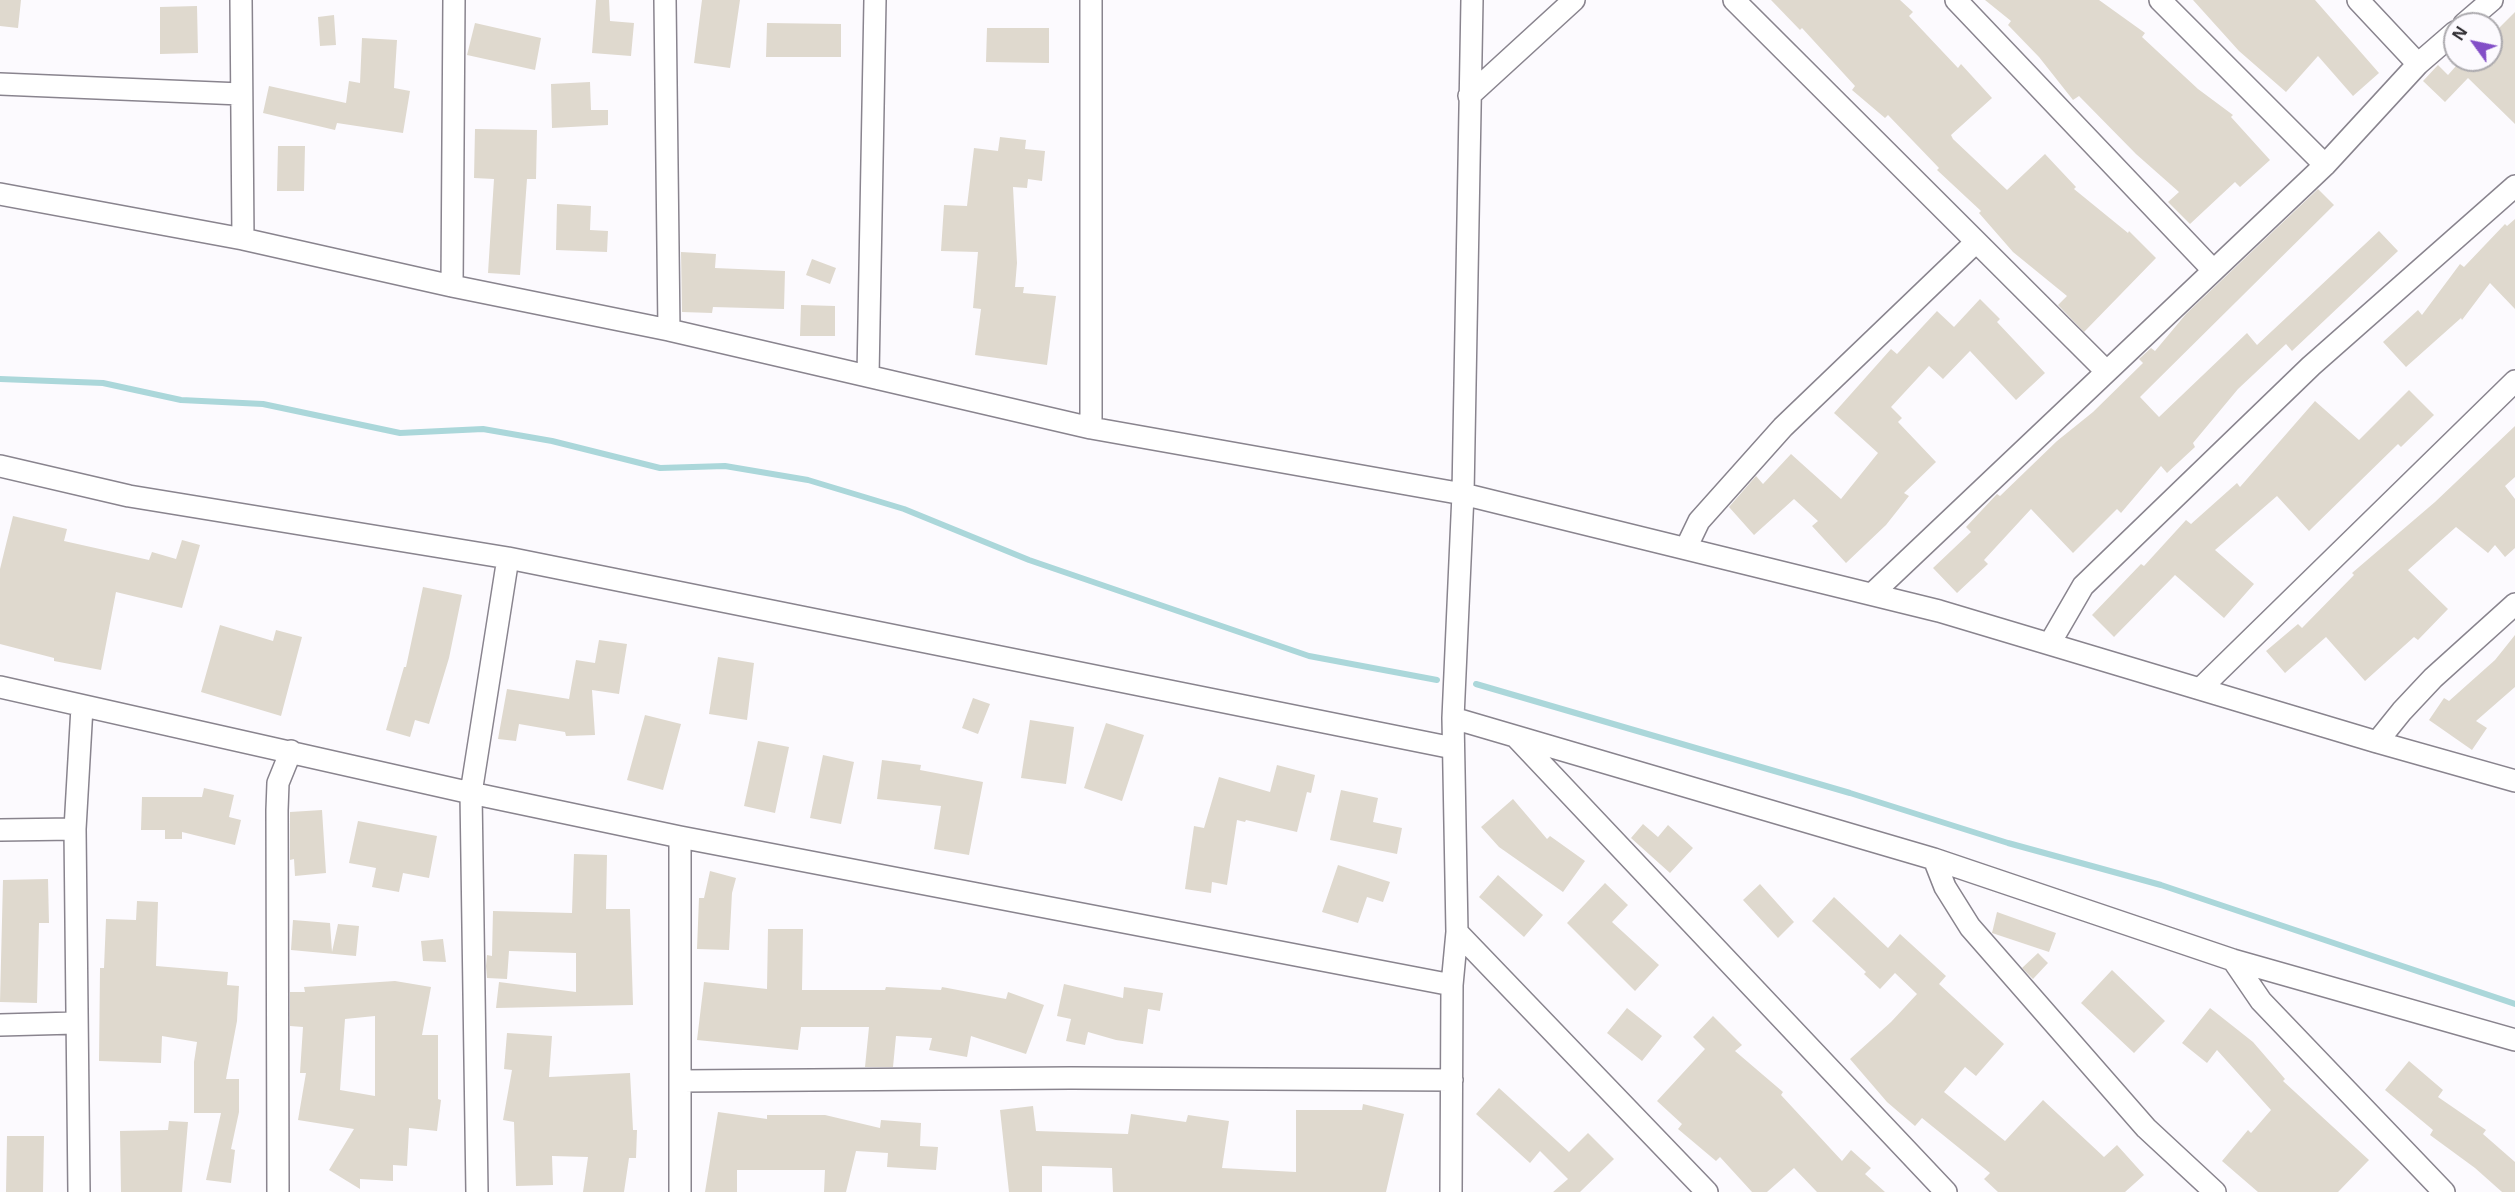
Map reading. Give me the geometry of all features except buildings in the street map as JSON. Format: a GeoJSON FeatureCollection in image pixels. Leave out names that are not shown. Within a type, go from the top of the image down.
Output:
{"type":"FeatureCollection","features":[{"type":"Feature","properties":{"kind":"street"},"geometry":{"type":"LineString","coordinates":[[241,0],[243,239]]}},
{"type":"Feature","properties":{"kind":"street"},"geometry":{"type":"LineString","coordinates":[[452,286],[454,0]]}},
{"type":"Feature","properties":{"kind":"street"},"geometry":{"type":"LineString","coordinates":[[665,0],[669,330]]}},
{"type":"Feature","properties":{"kind":"street"},"geometry":{"type":"LineString","coordinates":[[868,376],[875,0]]}},
{"type":"Feature","properties":{"kind":"street"},"geometry":{"type":"LineString","coordinates":[[1091,0],[1091,428]]}},
{"type":"Feature","properties":{"kind":"street"},"geometry":{"type":"LineString","coordinates":[[1455,1188],[1452,985],[1457,932],[1453,718],[1463,494],[1472,0]]}},
{"type":"Feature","properties":{"kind":"street"},"geometry":{"type":"LineString","coordinates":[[1469,96],[1574,0]]}},
{"type":"Feature","properties":{"kind":"street"},"geometry":{"type":"LineString","coordinates":[[1734,0],[2105,370]]}},
{"type":"Feature","properties":{"kind":"street"},"geometry":{"type":"LineString","coordinates":[[1956,0],[2212,270]]}},
{"type":"Feature","properties":{"kind":"street"},"geometry":{"type":"LineString","coordinates":[[2160,0],[2325,165]]}},
{"type":"Feature","properties":{"kind":"street"},"geometry":{"type":"LineString","coordinates":[[2358,0],[2418,64]]}},
{"type":"Feature","properties":{"kind":"street"},"geometry":{"type":"LineString","coordinates":[[2478,12],[2492,0]]}},
{"type":"Feature","properties":{"kind":"street"},"geometry":{"type":"LineString","coordinates":[[1872,594],[2105,370],[2325,165],[2418,64],[2443,42]]}},
{"type":"Feature","properties":{"kind":"street"},"geometry":{"type":"LineString","coordinates":[[0,84],[242,94]]}},
{"type":"Feature","properties":{"kind":"street"},"geometry":{"type":"LineString","coordinates":[[2050,643],[2083,586],[2310,366],[2515,186]]}},
{"type":"Feature","properties":{"kind":"street"},"geometry":{"type":"LineString","coordinates":[[0,194],[243,239],[452,286],[669,330],[1091,428],[1463,494],[1872,594],[2050,643],[2377,742],[2515,781]]}},
{"type":"Feature","properties":{"kind":"street"},"geometry":{"type":"LineString","coordinates":[[1686,548],[1699,521],[1783,426],[1976,242]]}},
{"type":"Feature","properties":{"kind":"street"},"geometry":{"type":"LineString","coordinates":[[2201,688],[2515,381]]}},
{"type":"Feature","properties":{"kind":"street"},"geometry":{"type":"LineString","coordinates":[[0,466],[129,496],[508,558],[1453,748]]}},
{"type":"Feature","properties":{"kind":"street"},"geometry":{"type":"LineString","coordinates":[[477,1192],[471,793],[508,558]]}},
{"type":"Feature","properties":{"kind":"street"},"geometry":{"type":"LineString","coordinates":[[2377,742],[2433,678],[2515,604]]}},
{"type":"Feature","properties":{"kind":"street"},"geometry":{"type":"LineString","coordinates":[[0,687],[471,793],[680,837],[1452,985]]}},
{"type":"Feature","properties":{"kind":"street"},"geometry":{"type":"LineString","coordinates":[[79,1192],[75,1023],[75,829],[82,707]]}},
{"type":"Feature","properties":{"kind":"street"},"geometry":{"type":"LineString","coordinates":[[1453,718],[1934,859],[2233,960],[2515,1040]]}},
{"type":"Feature","properties":{"kind":"street"},"geometry":{"type":"LineString","coordinates":[[1515,736],[1946,1192]]}},
{"type":"Feature","properties":{"kind":"street"},"geometry":{"type":"LineString","coordinates":[[1560,784],[1561,749]]}},
{"type":"Feature","properties":{"kind":"street"},"geometry":{"type":"LineString","coordinates":[[278,1192],[277,810],[278,783],[291,751]]}},
{"type":"Feature","properties":{"kind":"street"},"geometry":{"type":"LineString","coordinates":[[0,830],[75,829]]}},
{"type":"Feature","properties":{"kind":"street"},"geometry":{"type":"LineString","coordinates":[[680,837],[682,1081],[680,1192]]}},
{"type":"Feature","properties":{"kind":"street"},"geometry":{"type":"LineString","coordinates":[[1934,859],[1945,887],[1970,927],[2146,1128],[2215,1192]]}},
{"type":"Feature","properties":{"kind":"street"},"geometry":{"type":"LineString","coordinates":[[1457,932],[1707,1192]]}},
{"type":"Feature","properties":{"kind":"street"},"geometry":{"type":"LineString","coordinates":[[2233,960],[2261,1001],[2444,1192]]}},
{"type":"Feature","properties":{"kind":"street"},"geometry":{"type":"LineString","coordinates":[[0,1025],[75,1023]]}},
{"type":"Feature","properties":{"kind":"street"},"geometry":{"type":"LineString","coordinates":[[682,1081],[1059,1078],[1452,1080]]}},
{"type":"Feature","properties":{"kind":"waterway"},"geometry":{"type":"LineString","coordinates":[[0,379],[103,383],[181,400],[263,404],[400,433],[483,429],[552,441],[660,468],[725,466],[808,480],[904,509],[1029,560],[1309,656],[1437,680]]}},
{"type":"Feature","properties":{"kind":"waterway"},"geometry":{"type":"LineString","coordinates":[[1476,684],[1850,793],[2008,843],[2161,885],[2515,1004]]}}]}
